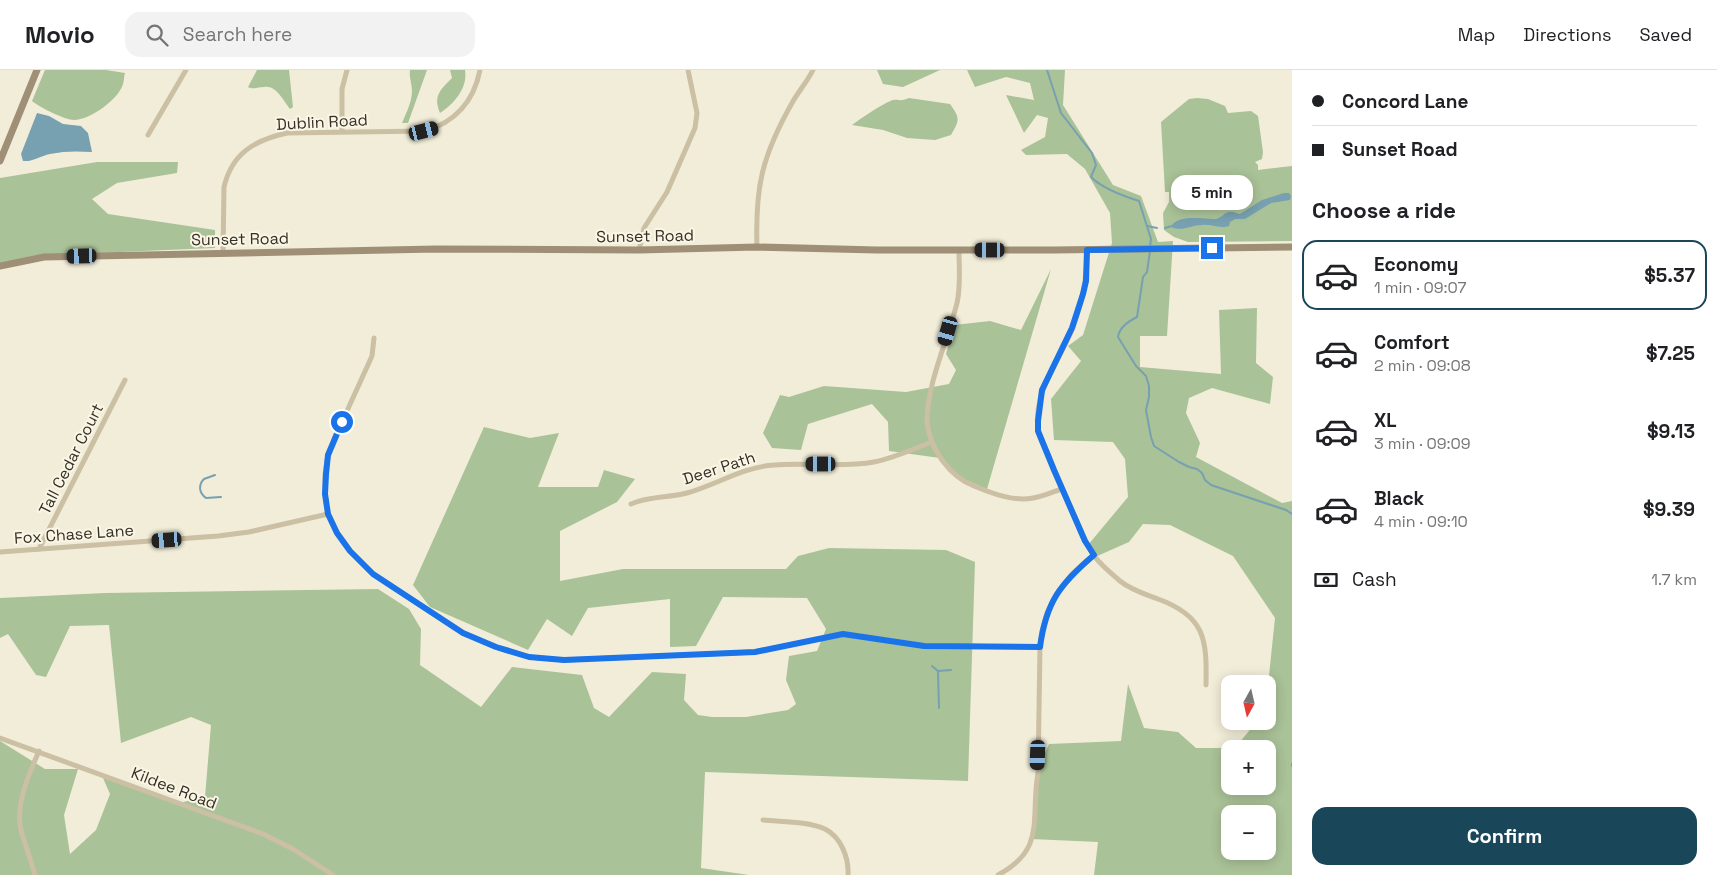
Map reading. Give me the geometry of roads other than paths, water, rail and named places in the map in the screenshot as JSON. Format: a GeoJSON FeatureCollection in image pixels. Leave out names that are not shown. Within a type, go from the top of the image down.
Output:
{"type":"FeatureCollection","features":[{"type":"Feature","properties":{"kind":"street"},"geometry":{"type":"LineString","coordinates":[[0,161],[37,70]]}},
{"type":"Feature","properties":{"kind":"street"},"geometry":{"type":"LineString","coordinates":[[148,135],[186,70]]}},
{"type":"Feature","properties":{"kind":"street"},"geometry":{"type":"LineString","coordinates":[[342,131],[342,89],[347,70]]}},
{"type":"Feature","properties":{"kind":"street","name":"Dublin Road"},"geometry":{"type":"LineString","coordinates":[[223,253],[224,187],[226,177],[237,159],[247,148],[266,138],[287,133],[424,131],[436,128],[460,111],[470,100],[480,70]]}},
{"type":"Feature","properties":{"kind":"street"},"geometry":{"type":"LineString","coordinates":[[639,250],[644,228],[668,192],[695,128],[697,113],[688,70]]}},
{"type":"Feature","properties":{"kind":"street"},"geometry":{"type":"LineString","coordinates":[[757,247],[756,205],[764,161],[773,137],[813,70]]}},
{"type":"Feature","properties":{"kind":"street","name":"Sunset Road"},"geometry":{"type":"LineString","coordinates":[[0,266],[44,257],[436,249],[639,250],[757,247],[1087,250],[1292,247]]}},
{"type":"Feature","properties":{"kind":"street"},"geometry":{"type":"LineString","coordinates":[[959,250],[960,281],[958,301],[939,362],[929,405],[927,421],[932,442],[946,466],[959,478],[976,487],[1017,499],[1033,498],[1062,489]]}},
{"type":"Feature","properties":{"kind":"street"},"geometry":{"type":"LineString","coordinates":[[1087,250],[1086,281],[1083,294],[1072,328],[1042,390],[1038,431],[1085,541],[1094,555],[1124,584],[1171,604],[1192,619],[1201,633],[1205,646],[1207,658],[1206,685]]}},
{"type":"Feature","properties":{"kind":"street"},"geometry":{"type":"LineString","coordinates":[[374,338],[372,356],[328,455],[325,481],[328,514],[337,533],[350,551],[373,574],[463,633],[496,647],[529,657],[564,660],[755,652],[843,634],[924,646],[1040,647]]}},
{"type":"Feature","properties":{"kind":"street","name":"Tall Cedar Court"},"geometry":{"type":"LineString","coordinates":[[39,549],[125,380]]}},
{"type":"Feature","properties":{"kind":"street","name":"Deer Path"},"geometry":{"type":"LineString","coordinates":[[631,504],[642,499],[687,493],[752,469],[774,464],[849,464],[873,462],[932,442]]}},
{"type":"Feature","properties":{"kind":"street","name":"Fox Chase Lane"},"geometry":{"type":"LineString","coordinates":[[0,552],[226,535],[249,532],[328,514]]}},
{"type":"Feature","properties":{"kind":"street"},"geometry":{"type":"LineString","coordinates":[[998,875],[1016,864],[1033,838],[1035,791],[1038,773],[1040,647],[1047,613],[1056,594],[1071,575],[1094,555]]}},
{"type":"Feature","properties":{"kind":"street","name":"Kildee Road"},"geometry":{"type":"LineString","coordinates":[[0,738],[263,834],[294,849],[333,875]]}},
{"type":"Feature","properties":{"kind":"street"},"geometry":{"type":"LineString","coordinates":[[35,875],[20,828],[26,783],[38,751]]}},
{"type":"Feature","properties":{"kind":"street"},"geometry":{"type":"LineString","coordinates":[[763,820],[807,824],[827,830],[847,856],[848,875]]}},
{"type":"Feature","properties":{"kind":"water"},"geometry":{"type":"Polygon","coordinates":[[[37,113],[49,116],[63,124],[81,126],[88,133],[92,152],[60,152],[30,161],[23,161],[21,154],[37,113]]]}},
{"type":"Feature","properties":{"kind":"water"},"geometry":{"type":"Polygon","coordinates":[[[1289,193],[1291,196],[1290,200],[1271,203],[1245,219],[1235,219],[1230,222],[1229,226],[1198,225],[1183,229],[1171,227],[1178,220],[1217,219],[1230,212],[1240,214],[1262,200],[1289,193]]]}},
{"type":"Feature","properties":{"kind":"waterway"},"geometry":{"type":"LineString","coordinates":[[1047,70],[1061,113],[1092,153],[1096,165],[1091,177],[1107,189],[1139,201],[1151,239],[1150,246]]}},
{"type":"Feature","properties":{"kind":"waterway"},"geometry":{"type":"LineString","coordinates":[[1147,226],[1157,228]]}},
{"type":"Feature","properties":{"kind":"waterway"},"geometry":{"type":"LineString","coordinates":[[1165,228],[1172,226]]}},
{"type":"Feature","properties":{"kind":"waterway"},"geometry":{"type":"LineString","coordinates":[[1150,251],[1147,272],[1143,277],[1137,317],[1122,328],[1118,337],[1136,366],[1146,376],[1149,386],[1146,410],[1154,446],[1179,462],[1197,469],[1211,485],[1286,510],[1292,514]]}},
{"type":"Feature","properties":{"kind":"waterway"},"geometry":{"type":"LineString","coordinates":[[215,475],[204,479],[200,486],[201,491],[206,498],[221,497]]}},
{"type":"Feature","properties":{"kind":"waterway"},"geometry":{"type":"LineString","coordinates":[[932,666],[938,671],[951,670]]}},
{"type":"Feature","properties":{"kind":"waterway"},"geometry":{"type":"LineString","coordinates":[[938,671],[939,708]]}}]}
